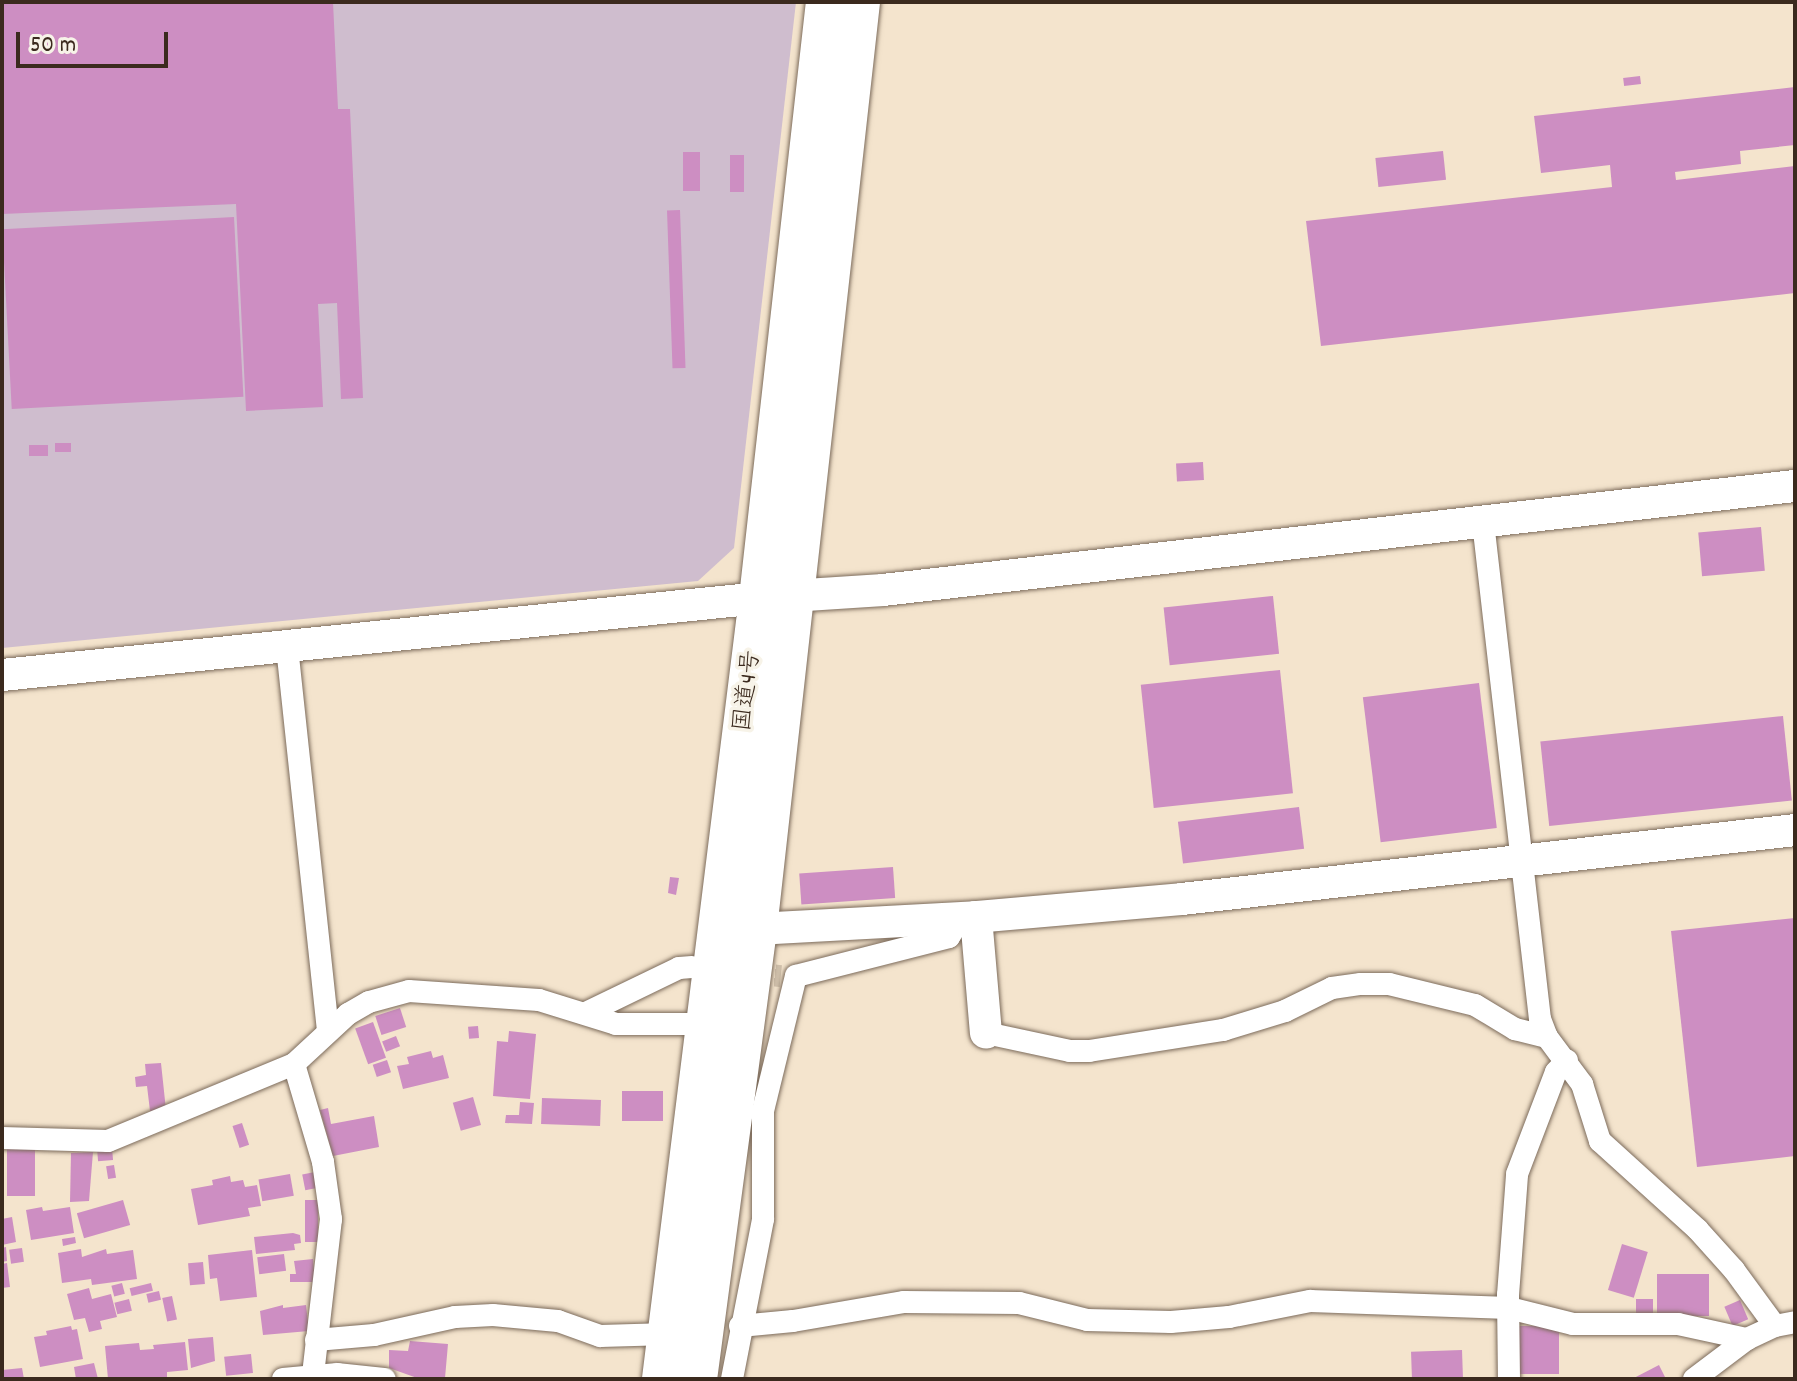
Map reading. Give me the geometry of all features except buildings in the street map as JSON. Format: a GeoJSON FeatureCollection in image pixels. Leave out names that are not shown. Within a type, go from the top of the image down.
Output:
{"type":"FeatureCollection","features":[{"type":"Feature","properties":{"kind":"highway","name":"国道4号"},"geometry":{"type":"LineString","coordinates":[[696,1379],[756,929],[776,598],[827,2]]}},
{"type":"Feature","properties":{"kind":"highway","name":"国道4号"},"geometry":{"type":"LineString","coordinates":[[663,1379],[709,1024],[776,598],[859,2]]}},
{"type":"Feature","properties":{"kind":"street"},"geometry":{"type":"LineString","coordinates":[[2,675],[776,598],[1795,486]]}},
{"type":"Feature","properties":{"kind":"street"},"geometry":{"type":"LineString","coordinates":[[1483,522],[1540,1019],[1547,1037],[1582,1084],[1600,1141],[1698,1230],[1785,1324],[1747,1339],[1694,1379]]}},
{"type":"Feature","properties":{"kind":"street"},"geometry":{"type":"LineString","coordinates":[[287,647],[328,1030]]}},
{"type":"Feature","properties":{"kind":"street"},"geometry":{"type":"LineString","coordinates":[[756,929],[968,918],[1182,899],[1795,830]]}},
{"type":"Feature","properties":{"kind":"street"},"geometry":{"type":"LineString","coordinates":[[732,1379],[763,1219],[763,1111],[789,976],[949,937],[968,918]]}},
{"type":"Feature","properties":{"kind":"street"},"geometry":{"type":"LineString","coordinates":[[968,918],[986,1033],[1061,1050],[1089,1051],[1223,1030],[1285,1011],[1332,988],[1361,984],[1389,984],[1475,1005],[1515,1029],[1547,1037]]}},
{"type":"Feature","properties":{"kind":"street"},"geometry":{"type":"LineString","coordinates":[[586,1013],[679,968],[692,967]]}},
{"type":"Feature","properties":{"kind":"street"},"geometry":{"type":"LineString","coordinates":[[2,1138],[108,1141],[294,1064],[328,1030],[369,1002],[409,991],[539,1000],[616,1024],[709,1024]]}},
{"type":"Feature","properties":{"kind":"street"},"geometry":{"type":"LineString","coordinates":[[1509,1379],[1509,1308],[1517,1174],[1556,1072],[1567,1060]]}},
{"type":"Feature","properties":{"kind":"street"},"geometry":{"type":"LineString","coordinates":[[294,1064],[323,1162],[331,1219],[313,1375]]}},
{"type":"Feature","properties":{"kind":"street"},"geometry":{"type":"LineString","coordinates":[[740,1326],[793,1321],[904,1302],[1019,1303],[1087,1320],[1125,1322],[1229,1317],[1310,1301],[1509,1308],[1573,1324],[1678,1324],[1747,1339]]}},
{"type":"Feature","properties":{"kind":"street"},"geometry":{"type":"LineString","coordinates":[[316,1340],[374,1335],[455,1317],[493,1315],[558,1321],[600,1336],[669,1334]]}},
{"type":"Feature","properties":{"kind":"street"},"geometry":{"type":"LineString","coordinates":[[283,1379],[313,1375],[385,1379]]}},
{"type":"Feature","properties":{"kind":"shaded area"},"geometry":{"type":"Polygon","coordinates":[[[2,2],[796,2],[734,548],[698,581],[2,648],[2,2]]]}},
{"type":"Feature","properties":{"kind":"tunnel"},"geometry":{"type":"LineString","coordinates":[[742,972],[781,976]]}}]}
